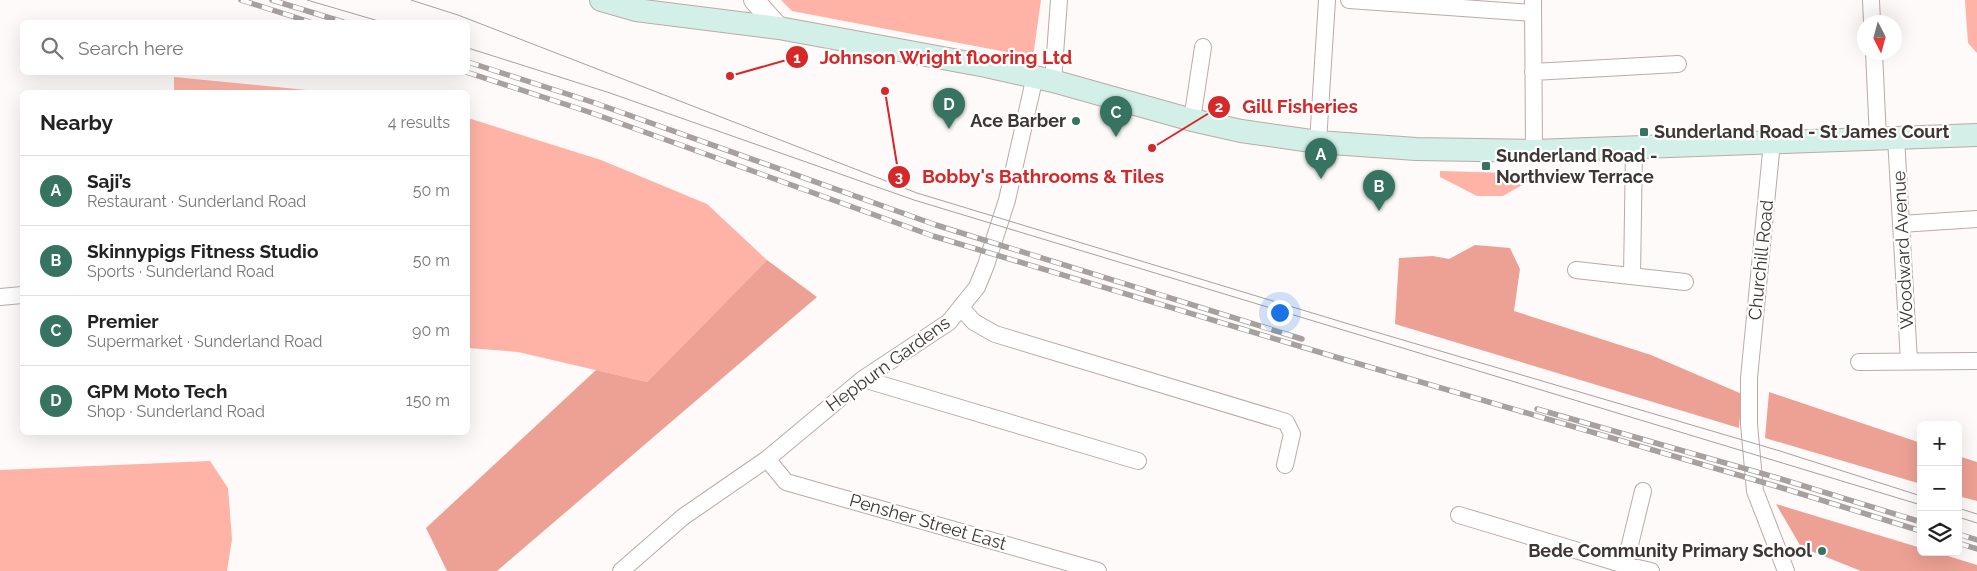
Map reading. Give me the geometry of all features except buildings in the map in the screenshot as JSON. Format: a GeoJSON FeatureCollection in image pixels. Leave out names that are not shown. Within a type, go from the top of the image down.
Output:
{"type":"FeatureCollection","features":[{"type":"Feature","properties":{"kind":"main road"},"geometry":{"type":"LineString","coordinates":[[600,0],[779,28],[1044,78],[1192,120],[1241,131],[1318,142],[1416,149],[1534,151],[1634,149],[1977,135]]}},
{"type":"Feature","properties":{"kind":"street"},"geometry":{"type":"LineString","coordinates":[[754,0],[779,28]]}},
{"type":"Feature","properties":{"kind":"street","name":"Hepburn Gardens"},"geometry":{"type":"LineString","coordinates":[[621,571],[682,516],[767,459],[863,379],[949,322],[978,287],[1044,78],[1059,0]]}},
{"type":"Feature","properties":{"kind":"street"},"geometry":{"type":"LineString","coordinates":[[1318,142],[1327,0]]}},
{"type":"Feature","properties":{"kind":"street"},"geometry":{"type":"LineString","coordinates":[[1348,0],[1533,7],[1534,151]]}},
{"type":"Feature","properties":{"kind":"street"},"geometry":{"type":"LineString","coordinates":[[1871,0],[1872,15]]}},
{"type":"Feature","properties":{"kind":"street"},"geometry":{"type":"LineString","coordinates":[[1192,120],[1202,47]]}},
{"type":"Feature","properties":{"kind":"street","name":"Woodward Avenue"},"geometry":{"type":"LineString","coordinates":[[1875,60],[1901,224],[1909,361]]}},
{"type":"Feature","properties":{"kind":"street"},"geometry":{"type":"LineString","coordinates":[[1533,72],[1678,64]]}},
{"type":"Feature","properties":{"kind":"street","name":"Churchill Road"},"geometry":{"type":"LineString","coordinates":[[1772,142],[1749,378],[1749,424],[1755,491],[1786,571]]}},
{"type":"Feature","properties":{"kind":"street"},"geometry":{"type":"LineString","coordinates":[[1632,276],[1634,149]]}},
{"type":"Feature","properties":{"kind":"street"},"geometry":{"type":"LineString","coordinates":[[1901,224],[1977,219]]}},
{"type":"Feature","properties":{"kind":"street"},"geometry":{"type":"LineString","coordinates":[[1576,270],[1685,282]]}},
{"type":"Feature","properties":{"kind":"street"},"geometry":{"type":"LineString","coordinates":[[0,297],[20,295]]}},
{"type":"Feature","properties":{"kind":"street"},"geometry":{"type":"LineString","coordinates":[[961,308],[974,322],[996,334],[1286,422],[1292,434],[1284,466]]}},
{"type":"Feature","properties":{"kind":"street"},"geometry":{"type":"LineString","coordinates":[[1859,362],[1977,361]]}},
{"type":"Feature","properties":{"kind":"street"},"geometry":{"type":"LineString","coordinates":[[863,379],[1138,461]]}},
{"type":"Feature","properties":{"kind":"street","name":"Pensher Street East"},"geometry":{"type":"LineString","coordinates":[[767,459],[786,482],[1098,571]]}},
{"type":"Feature","properties":{"kind":"street"},"geometry":{"type":"LineString","coordinates":[[1459,515],[1637,569],[1643,491]]}},
{"type":"Feature","properties":{"kind":"shaded area"},"geometry":{"type":"Polygon","coordinates":[[[781,0],[1041,0],[1033,57],[792,11],[781,0]]]}},
{"type":"Feature","properties":{"kind":"shaded area"},"geometry":{"type":"Polygon","coordinates":[[[1965,0],[1977,0],[1977,53],[1968,43],[1965,0]]]}},
{"type":"Feature","properties":{"kind":"shaded area"},"geometry":{"type":"Polygon","coordinates":[[[174,77],[307,90],[174,90],[174,77]]]}},
{"type":"Feature","properties":{"kind":"shaded area"},"geometry":{"type":"Polygon","coordinates":[[[470,119],[601,160],[707,204],[767,260],[647,382],[518,352],[470,348],[470,119]]]}},
{"type":"Feature","properties":{"kind":"shaded area"},"geometry":{"type":"Polygon","coordinates":[[[1440,171],[1541,174],[1503,196],[1477,196],[1440,177],[1440,171]]]}},
{"type":"Feature","properties":{"kind":"shaded area"},"geometry":{"type":"Polygon","coordinates":[[[1475,245],[1510,248],[1520,269],[1514,311],[1651,355],[1742,394],[1739,428],[1395,324],[1399,258],[1433,256],[1449,259],[1475,245]]]}},
{"type":"Feature","properties":{"kind":"shaded area"},"geometry":{"type":"Polygon","coordinates":[[[767,260],[817,297],[497,571],[447,571],[426,528],[596,370],[647,382],[767,260]]]}},
{"type":"Feature","properties":{"kind":"shaded area"},"geometry":{"type":"Polygon","coordinates":[[[1769,392],[1917,442],[1917,483],[1765,438],[1769,392]]]}},
{"type":"Feature","properties":{"kind":"shaded area"},"geometry":{"type":"Polygon","coordinates":[[[1962,457],[1977,462],[1977,501],[1962,497],[1962,457]]]}},
{"type":"Feature","properties":{"kind":"shaded area"},"geometry":{"type":"Polygon","coordinates":[[[210,461],[228,488],[232,539],[227,571],[0,571],[0,470],[210,461]]]}},
{"type":"Feature","properties":{"kind":"shaded area"},"geometry":{"type":"Polygon","coordinates":[[[1776,504],[1917,547],[1917,556],[1948,556],[1977,565],[1977,571],[1861,571],[1801,547],[1776,504]]]}},
{"type":"Feature","properties":{"kind":"tram line"},"geometry":{"type":"LineString","coordinates":[[307,0],[375,20]]}},
{"type":"Feature","properties":{"kind":"tram line"},"geometry":{"type":"LineString","coordinates":[[411,0],[458,15],[917,193],[1352,325],[1780,451],[1917,495]]}},
{"type":"Feature","properties":{"kind":"tram line"},"geometry":{"type":"LineString","coordinates":[[470,49],[610,93],[914,200],[1917,504]]}},
{"type":"Feature","properties":{"kind":"tram line"},"geometry":{"type":"LineString","coordinates":[[1962,509],[1977,514]]}},
{"type":"Feature","properties":{"kind":"tram line"},"geometry":{"type":"LineString","coordinates":[[1962,518],[1977,523]]}},
{"type":"Feature","properties":{"kind":"railway"},"geometry":{"type":"LineString","coordinates":[[241,0],[304,20]]}},
{"type":"Feature","properties":{"kind":"railway"},"geometry":{"type":"LineString","coordinates":[[272,0],[337,20]]}},
{"type":"Feature","properties":{"kind":"railway"},"geometry":{"type":"LineString","coordinates":[[470,63],[595,103],[936,225],[1302,339]]}},
{"type":"Feature","properties":{"kind":"railway"},"geometry":{"type":"LineString","coordinates":[[470,73],[589,112],[933,236],[1917,530]]}},
{"type":"Feature","properties":{"kind":"railway"},"geometry":{"type":"LineString","coordinates":[[1537,409],[1781,479],[1917,521]]}},
{"type":"Feature","properties":{"kind":"railway"},"geometry":{"type":"LineString","coordinates":[[1962,535],[1977,540]]}},
{"type":"Feature","properties":{"kind":"railway"},"geometry":{"type":"LineString","coordinates":[[1962,544],[1977,549]]}},
{"type":"Feature","properties":{"kind":"place","name":"Johnson Wright flooring Ltd"},"geometry":{"type":"Point","coordinates":[730,76]}},
{"type":"Feature","properties":{"kind":"place","name":"Bobby's Bathrooms & Tiles"},"geometry":{"type":"Point","coordinates":[885,91]}},
{"type":"Feature","properties":{"kind":"place","name":"Ace Barber"},"geometry":{"type":"Point","coordinates":[1076,121]}},
{"type":"Feature","properties":{"kind":"place","name":"GPM Moto Tech"},"geometry":{"type":"Point","coordinates":[949,129]}},
{"type":"Feature","properties":{"kind":"place","name":"Sunderland Road - St James Court"},"geometry":{"type":"Point","coordinates":[1644,132]}},
{"type":"Feature","properties":{"kind":"place","name":"Premier"},"geometry":{"type":"Point","coordinates":[1116,137]}},
{"type":"Feature","properties":{"kind":"place","name":"Gill Fisheries"},"geometry":{"type":"Point","coordinates":[1152,148]}},
{"type":"Feature","properties":{"kind":"place","name":"Sunderland Road - Northview Terrace"},"geometry":{"type":"Point","coordinates":[1486,166]}},
{"type":"Feature","properties":{"kind":"place","name":"Saji’s"},"geometry":{"type":"Point","coordinates":[1321,179]}},
{"type":"Feature","properties":{"kind":"place","name":"Skinnypigs Fitness Studio"},"geometry":{"type":"Point","coordinates":[1379,211]}},
{"type":"Feature","properties":{"kind":"place","name":"Bede Community Primary School"},"geometry":{"type":"Point","coordinates":[1822,551]}}]}
